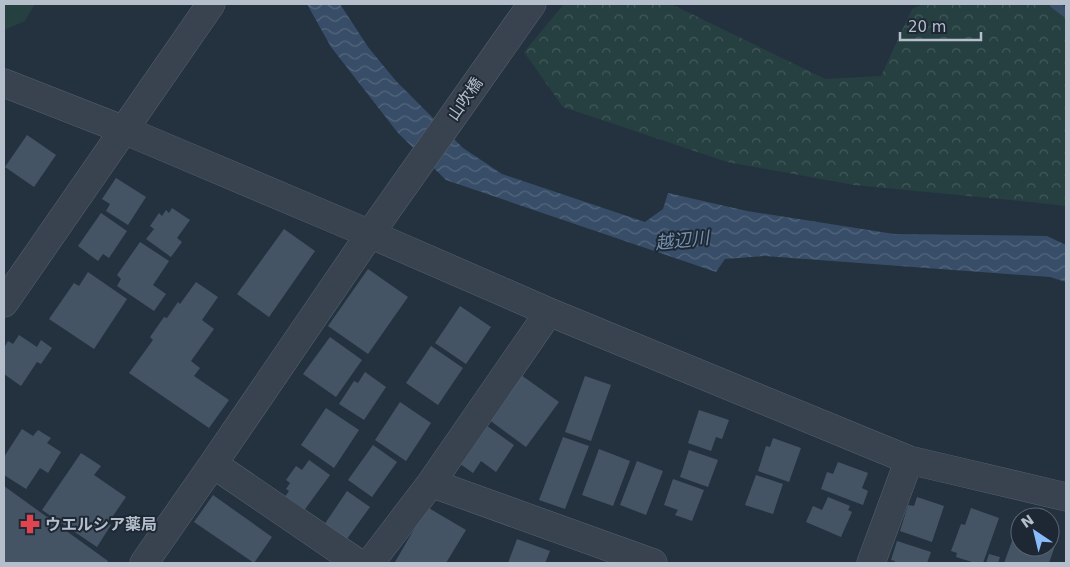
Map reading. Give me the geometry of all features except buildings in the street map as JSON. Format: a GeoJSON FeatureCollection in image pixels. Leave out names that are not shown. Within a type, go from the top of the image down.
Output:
{"type":"FeatureCollection","features":[{"type":"Feature","properties":{"kind":"street"},"geometry":{"type":"LineString","coordinates":[[4,303],[211,4]]}},
{"type":"Feature","properties":{"kind":"street","name":"山吹橋"},"geometry":{"type":"LineString","coordinates":[[144,563],[397,195],[532,4]]}},
{"type":"Feature","properties":{"kind":"street"},"geometry":{"type":"LineString","coordinates":[[4,83],[124,130],[549,312],[909,460],[1066,497]]}},
{"type":"Feature","properties":{"kind":"street"},"geometry":{"type":"LineString","coordinates":[[370,563],[431,483],[549,312]]}},
{"type":"Feature","properties":{"kind":"street"},"geometry":{"type":"LineString","coordinates":[[871,563],[909,460]]}},
{"type":"Feature","properties":{"kind":"street"},"geometry":{"type":"LineString","coordinates":[[213,464],[358,563]]}},
{"type":"Feature","properties":{"kind":"street"},"geometry":{"type":"LineString","coordinates":[[431,483],[653,563]]}},
{"type":"Feature","properties":{"kind":"green space"},"geometry":{"type":"Polygon","coordinates":[[[4,4],[35,4],[25,21],[4,30],[4,4]]]}},
{"type":"Feature","properties":{"kind":"green space"},"geometry":{"type":"Polygon","coordinates":[[[564,4],[671,4],[825,79],[881,76],[912,9],[923,4],[1045,4],[1066,11],[1066,206],[854,185],[727,162],[563,107],[524,52],[564,4]]]}},
{"type":"Feature","properties":{"kind":"water","name":"越辺川"},"geometry":{"type":"Polygon","coordinates":[[[307,4],[340,4],[368,47],[396,81],[463,148],[502,174],[645,222],[663,209],[668,193],[747,211],[894,234],[1047,236],[1066,245],[1066,282],[1050,277],[765,256],[725,259],[716,272],[446,180],[398,133],[331,47],[307,4]]]}},
{"type":"Feature","properties":{"kind":"waterway"},"geometry":{"type":"LineString","coordinates":[[1054,4],[1066,13]]}},
{"type":"Feature","properties":{"kind":"place","name":"ウエルシア薬局"},"geometry":{"type":"Point","coordinates":[30,524]}}]}
